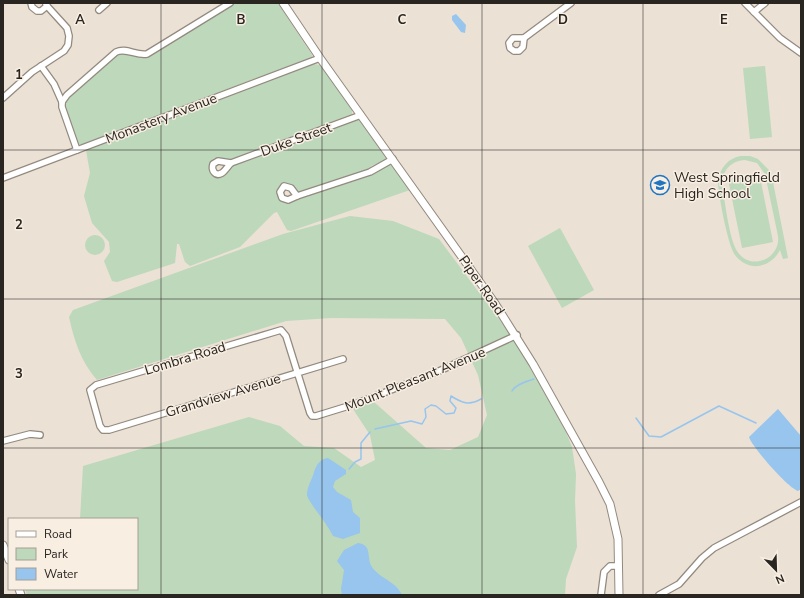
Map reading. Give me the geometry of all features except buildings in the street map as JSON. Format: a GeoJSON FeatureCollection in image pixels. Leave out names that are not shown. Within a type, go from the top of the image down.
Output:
{"type":"FeatureCollection","features":[{"type":"Feature","properties":{"kind":"main road","name":"Piper Road"},"geometry":{"type":"LineString","coordinates":[[283,3],[320,58],[517,336],[608,499],[617,528],[619,595]]}},
{"type":"Feature","properties":{"kind":"main road"},"geometry":{"type":"LineString","coordinates":[[3,545],[8,558]]}},
{"type":"Feature","properties":{"kind":"street"},"geometry":{"type":"LineString","coordinates":[[4,97],[41,66],[64,51],[69,39],[67,28],[47,5],[41,11],[37,11],[32,7],[31,3]]}},
{"type":"Feature","properties":{"kind":"street"},"geometry":{"type":"LineString","coordinates":[[99,10],[107,3]]}},
{"type":"Feature","properties":{"kind":"street"},"geometry":{"type":"LineString","coordinates":[[62,102],[67,95],[116,52],[123,50],[138,54],[147,54],[230,3]]}},
{"type":"Feature","properties":{"kind":"street"},"geometry":{"type":"LineString","coordinates":[[524,38],[571,3]]}},
{"type":"Feature","properties":{"kind":"street"},"geometry":{"type":"LineString","coordinates":[[745,3],[784,42],[801,53]]}},
{"type":"Feature","properties":{"kind":"street"},"geometry":{"type":"LineString","coordinates":[[754,12],[765,3]]}},
{"type":"Feature","properties":{"kind":"street","name":"Monastery Avenue"},"geometry":{"type":"LineString","coordinates":[[3,178],[320,58]]}},
{"type":"Feature","properties":{"kind":"street"},"geometry":{"type":"LineString","coordinates":[[41,66],[52,82],[62,102],[63,110],[77,150]]}},
{"type":"Feature","properties":{"kind":"street","name":"Duke Street"},"geometry":{"type":"LineString","coordinates":[[231,163],[361,115]]}},
{"type":"Feature","properties":{"kind":"street"},"geometry":{"type":"LineString","coordinates":[[297,196],[370,172],[392,159]]}},
{"type":"Feature","properties":{"kind":"street","name":"Lombra Road"},"geometry":{"type":"LineString","coordinates":[[103,430],[98,421],[90,389],[96,385],[281,330],[285,334],[297,372]]}},
{"type":"Feature","properties":{"kind":"street","name":"Mount Pleasant Avenue"},"geometry":{"type":"LineString","coordinates":[[297,372],[312,416],[318,416],[355,404],[458,363],[517,336]]}},
{"type":"Feature","properties":{"kind":"street","name":"Grandview Avenue"},"geometry":{"type":"LineString","coordinates":[[103,430],[110,430],[343,359]]}},
{"type":"Feature","properties":{"kind":"street"},"geometry":{"type":"LineString","coordinates":[[3,441],[30,434],[40,435]]}},
{"type":"Feature","properties":{"kind":"street"},"geometry":{"type":"LineString","coordinates":[[659,595],[678,584],[702,558],[714,548],[801,502]]}},
{"type":"Feature","properties":{"kind":"street"},"geometry":{"type":"LineString","coordinates":[[601,595],[604,572],[610,566],[619,566]]}},
{"type":"Feature","properties":{"kind":"green space"},"geometry":{"type":"Polygon","coordinates":[[[236,3],[278,3],[312,57],[84,144],[79,144],[65,107],[66,101],[72,94],[118,54],[126,53],[144,57],[148,56],[236,3]]]}},
{"type":"Feature","properties":{"kind":"green space"},"geometry":{"type":"Polygon","coordinates":[[[313,64],[320,65],[352,109],[352,114],[229,160],[214,158],[209,165],[211,174],[221,178],[234,165],[359,119],[387,158],[386,160],[371,166],[370,169],[302,192],[298,192],[291,184],[282,184],[277,192],[279,199],[286,203],[293,201],[373,174],[391,164],[410,190],[291,231],[287,230],[277,212],[274,213],[240,247],[190,266],[185,262],[179,244],[177,244],[175,263],[117,282],[112,281],[104,261],[110,252],[109,242],[92,223],[84,196],[90,173],[86,150],[313,64]]]}},
{"type":"Feature","properties":{"kind":"green space"},"geometry":{"type":"Polygon","coordinates":[[[765,66],[772,137],[750,139],[743,68],[765,66]]]}},
{"type":"Feature","properties":{"kind":"green space"},"geometry":{"type":"Polygon","coordinates":[[[750,156],[758,159],[771,172],[788,258],[783,259],[780,250],[769,262],[759,266],[752,266],[740,260],[732,250],[724,220],[718,181],[725,164],[736,157],[750,156]],[[745,160],[735,162],[725,171],[722,180],[734,245],[743,257],[749,261],[756,262],[764,260],[770,256],[775,251],[778,244],[778,236],[765,174],[757,163],[745,160]]]}},
{"type":"Feature","properties":{"kind":"green space"},"geometry":{"type":"Polygon","coordinates":[[[759,172],[773,242],[742,248],[728,179],[759,172]]]}},
{"type":"Feature","properties":{"kind":"green space"},"geometry":{"type":"Polygon","coordinates":[[[350,216],[393,221],[439,239],[516,342],[565,430],[572,447],[576,474],[575,501],[577,547],[566,579],[565,595],[27,595],[25,590],[138,590],[138,518],[80,518],[83,466],[249,417],[280,426],[304,446],[334,448],[361,467],[375,460],[370,435],[353,409],[374,402],[426,448],[450,450],[478,437],[487,415],[478,375],[461,338],[445,319],[331,318],[286,321],[97,380],[91,373],[82,358],[71,326],[69,317],[73,310],[283,234],[350,216]]]}},
{"type":"Feature","properties":{"kind":"green space"},"geometry":{"type":"Polygon","coordinates":[[[560,228],[594,290],[562,308],[528,246],[560,228]]]}},
{"type":"Feature","properties":{"kind":"green space"},"geometry":{"type":"Polygon","coordinates":[[[95,235],[102,238],[105,245],[102,252],[95,255],[88,252],[85,245],[88,238],[95,235]]]}},
{"type":"Feature","properties":{"kind":"water"},"geometry":{"type":"Polygon","coordinates":[[[456,14],[466,25],[465,33],[461,32],[452,20],[452,16],[456,14]]]}},
{"type":"Feature","properties":{"kind":"water"},"geometry":{"type":"Polygon","coordinates":[[[778,409],[801,436],[801,489],[798,491],[787,483],[771,467],[749,437],[778,409]]]}},
{"type":"Feature","properties":{"kind":"water"},"geometry":{"type":"Polygon","coordinates":[[[328,458],[346,470],[346,474],[335,481],[333,487],[337,492],[351,500],[353,512],[360,518],[360,533],[343,539],[333,536],[310,502],[307,495],[316,467],[319,462],[328,458]]]}},
{"type":"Feature","properties":{"kind":"water"},"geometry":{"type":"Polygon","coordinates":[[[358,543],[366,546],[370,563],[375,571],[396,586],[402,595],[342,595],[341,589],[344,570],[337,561],[344,550],[358,543]]]}},
{"type":"Feature","properties":{"kind":"waterway"},"geometry":{"type":"LineString","coordinates":[[512,391],[518,385],[534,379]]}},
{"type":"Feature","properties":{"kind":"waterway"},"geometry":{"type":"LineString","coordinates":[[375,429],[411,421],[422,424],[426,417],[425,409],[431,405],[436,406],[446,414],[454,413],[456,408],[450,401],[451,396],[466,403],[481,399]]}},
{"type":"Feature","properties":{"kind":"waterway"},"geometry":{"type":"LineString","coordinates":[[636,418],[649,436],[661,437],[719,406],[756,423]]}},
{"type":"Feature","properties":{"kind":"waterway"},"geometry":{"type":"LineString","coordinates":[[349,469],[355,462],[361,459],[361,443],[370,432]]}},
{"type":"Feature","properties":{"kind":"place","name":"West Springfield High School"},"geometry":{"type":"Point","coordinates":[660,185]}}]}
